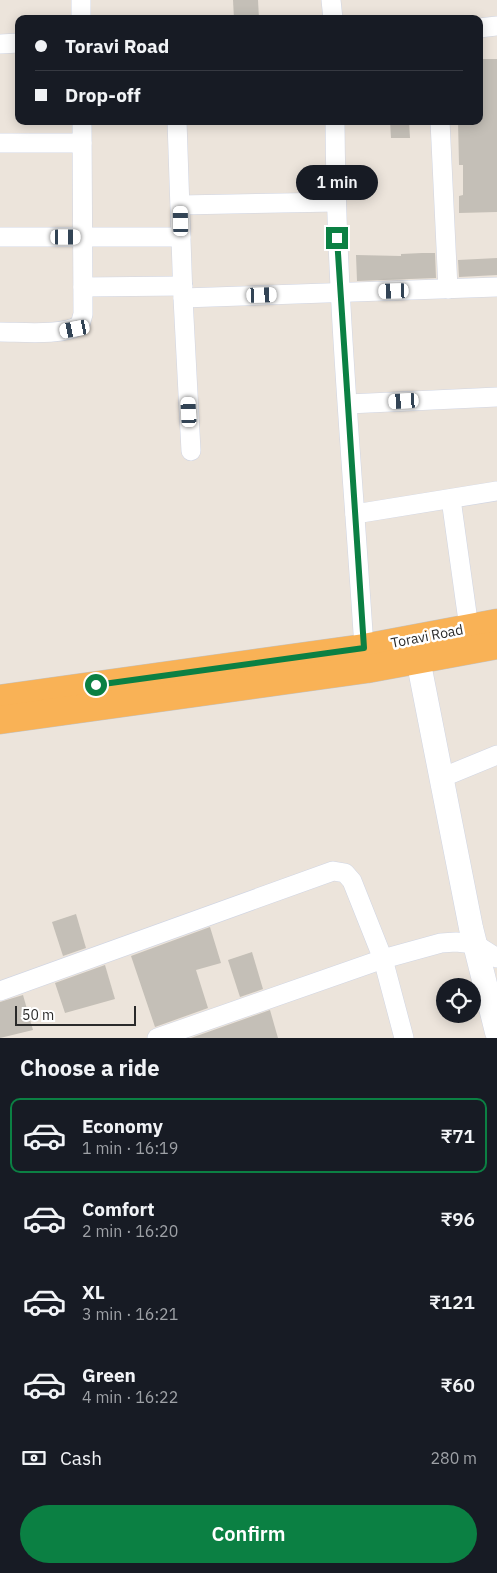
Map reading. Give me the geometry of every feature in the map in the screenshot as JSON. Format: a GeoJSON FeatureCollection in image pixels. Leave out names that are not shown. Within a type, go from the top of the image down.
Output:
{"type":"FeatureCollection","features":[{"type":"Feature","properties":{"kind":"highway","name":"Toravi Road"},"geometry":{"type":"LineString","coordinates":[[0,699],[364,648],[497,623]]}},
{"type":"Feature","properties":{"kind":"highway","name":"Toravi Road"},"geometry":{"type":"LineString","coordinates":[[0,720],[367,669],[497,645]]}},
{"type":"Feature","properties":{"kind":"street"},"geometry":{"type":"LineString","coordinates":[[81,0],[81,15]]}},
{"type":"Feature","properties":{"kind":"street"},"geometry":{"type":"LineString","coordinates":[[331,0],[333,15]]}},
{"type":"Feature","properties":{"kind":"street"},"geometry":{"type":"LineString","coordinates":[[483,28],[497,26]]}},
{"type":"Feature","properties":{"kind":"street"},"geometry":{"type":"LineString","coordinates":[[0,44],[15,44]]}},
{"type":"Feature","properties":{"kind":"street"},"geometry":{"type":"LineString","coordinates":[[0,332],[64,331],[75,329],[80,325],[83,314],[82,125]]}},
{"type":"Feature","properties":{"kind":"street"},"geometry":{"type":"LineString","coordinates":[[177,125],[191,450]]}},
{"type":"Feature","properties":{"kind":"street"},"geometry":{"type":"LineString","coordinates":[[335,125],[340,292],[364,648]]}},
{"type":"Feature","properties":{"kind":"street"},"geometry":{"type":"LineString","coordinates":[[440,125],[448,289]]}},
{"type":"Feature","properties":{"kind":"street"},"geometry":{"type":"LineString","coordinates":[[0,143],[82,143]]}},
{"type":"Feature","properties":{"kind":"street"},"geometry":{"type":"LineString","coordinates":[[181,205],[336,202]]}},
{"type":"Feature","properties":{"kind":"street"},"geometry":{"type":"LineString","coordinates":[[0,237],[181,237]]}},
{"type":"Feature","properties":{"kind":"street"},"geometry":{"type":"LineString","coordinates":[[83,287],[183,292],[340,292],[497,287]]}},
{"type":"Feature","properties":{"kind":"street"},"geometry":{"type":"LineString","coordinates":[[348,404],[497,397]]}},
{"type":"Feature","properties":{"kind":"street"},"geometry":{"type":"LineString","coordinates":[[355,514],[497,491]]}},
{"type":"Feature","properties":{"kind":"street"},"geometry":{"type":"LineString","coordinates":[[452,499],[469,628]]}},
{"type":"Feature","properties":{"kind":"street"},"geometry":{"type":"LineString","coordinates":[[418,660],[475,944],[497,1032]]}},
{"type":"Feature","properties":{"kind":"street"},"geometry":{"type":"LineString","coordinates":[[441,778],[497,755]]}},
{"type":"Feature","properties":{"kind":"street"},"geometry":{"type":"LineString","coordinates":[[0,991],[332,871],[345,873],[352,881],[383,959],[403,1038]]}},
{"type":"Feature","properties":{"kind":"street"},"geometry":{"type":"LineString","coordinates":[[157,1038],[383,959],[441,943],[475,944],[497,958]]}},
{"type":"Feature","properties":{"kind":"building"},"geometry":{"type":"Polygon","coordinates":[[[233,0],[258,0],[259,15],[234,15],[233,0]]]}},
{"type":"Feature","properties":{"kind":"building"},"geometry":{"type":"Polygon","coordinates":[[[483,59],[497,59],[497,212],[459,213],[459,196],[463,195],[463,165],[459,165],[458,125],[483,125],[483,59]]]}},
{"type":"Feature","properties":{"kind":"building"},"geometry":{"type":"Polygon","coordinates":[[[390,125],[409,125],[410,138],[391,138],[390,125]]]}},
{"type":"Feature","properties":{"kind":"building"},"geometry":{"type":"Polygon","coordinates":[[[435,253],[436,278],[357,281],[356,255],[401,256],[401,254],[435,253]]]}},
{"type":"Feature","properties":{"kind":"building"},"geometry":{"type":"Polygon","coordinates":[[[497,258],[497,275],[459,277],[458,260],[497,258]]]}},
{"type":"Feature","properties":{"kind":"building"},"geometry":{"type":"Polygon","coordinates":[[[76,914],[86,948],[63,956],[52,922],[76,914]]]}},
{"type":"Feature","properties":{"kind":"building"},"geometry":{"type":"Polygon","coordinates":[[[210,927],[221,963],[196,970],[208,1008],[155,1027],[131,956],[210,927]]]}},
{"type":"Feature","properties":{"kind":"building"},"geometry":{"type":"Polygon","coordinates":[[[252,952],[263,989],[240,997],[228,960],[252,952]]]}},
{"type":"Feature","properties":{"kind":"building"},"geometry":{"type":"Polygon","coordinates":[[[105,965],[115,999],[65,1013],[55,983],[105,965]]]}},
{"type":"Feature","properties":{"kind":"building"},"geometry":{"type":"Polygon","coordinates":[[[23,995],[33,1030],[0,1038],[0,1002],[23,995]]]}},
{"type":"Feature","properties":{"kind":"building"},"geometry":{"type":"Polygon","coordinates":[[[270,1010],[278,1038],[191,1038],[270,1010]]]}},
{"type":"Feature","properties":{"kind":"route"},"geometry":{"type":"LineString","coordinates":[[96,685],[364,648],[337,238]]}}]}
